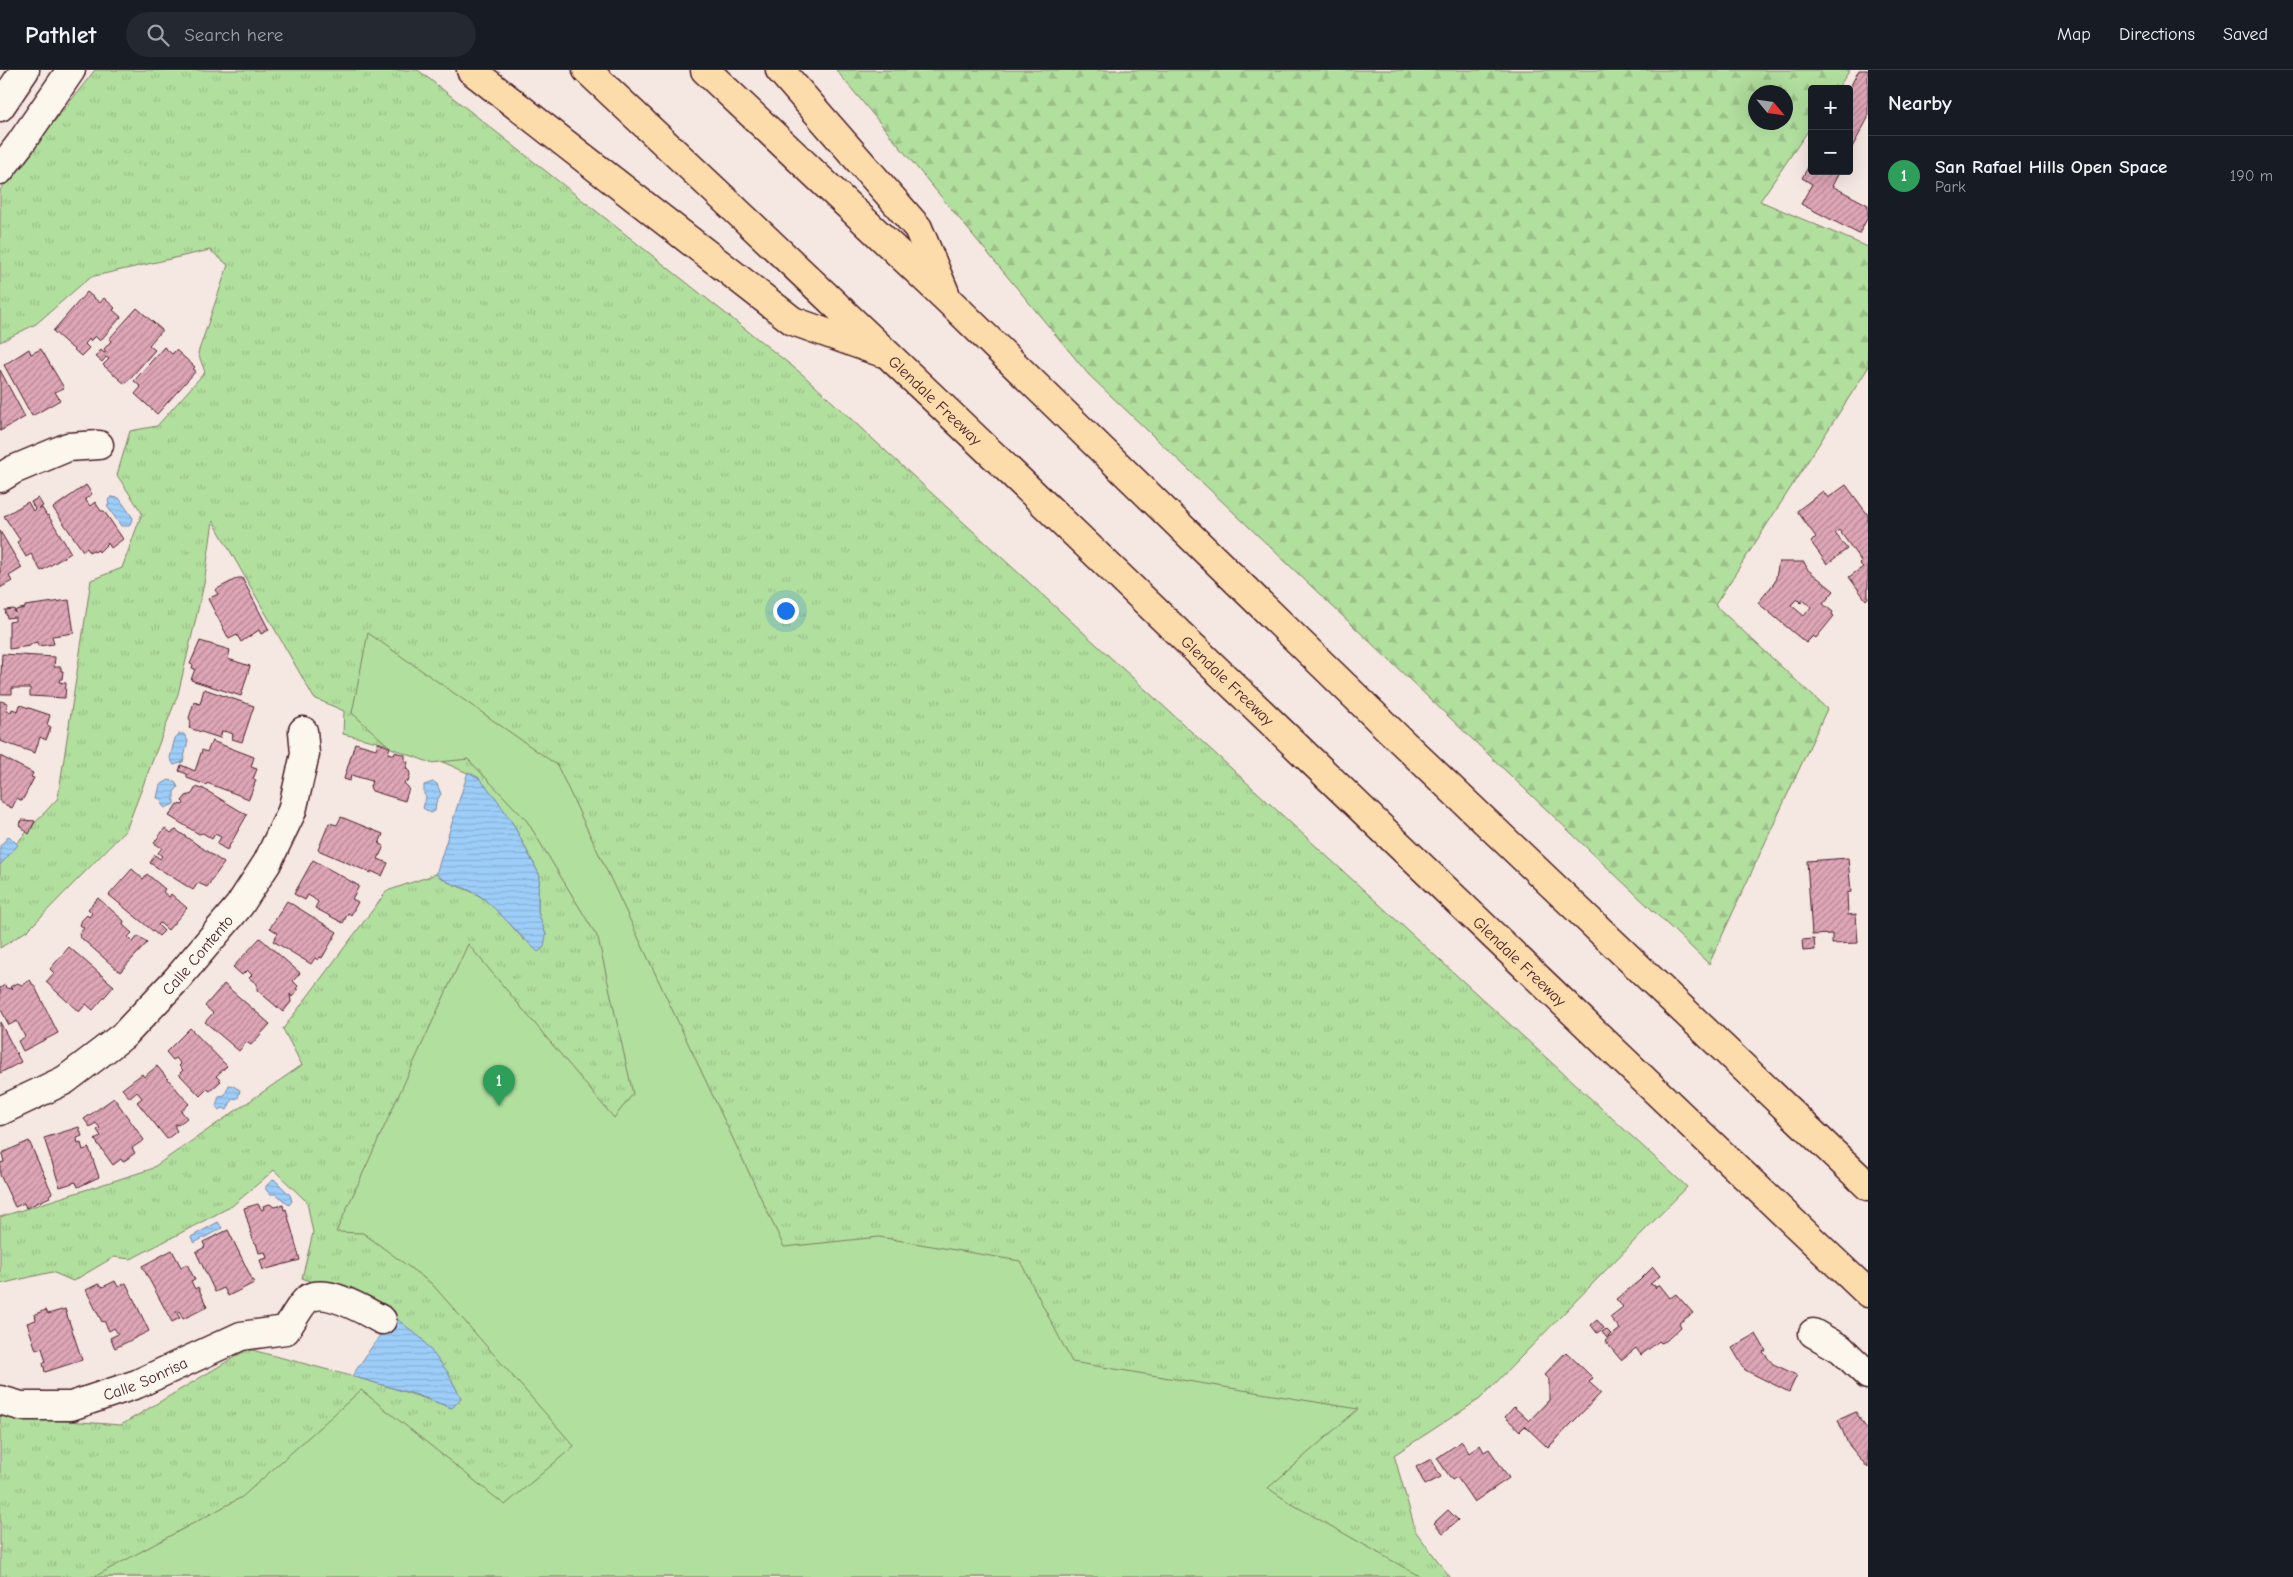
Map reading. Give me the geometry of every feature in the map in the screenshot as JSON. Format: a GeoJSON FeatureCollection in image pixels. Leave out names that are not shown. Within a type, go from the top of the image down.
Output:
{"type":"FeatureCollection","features":[{"type":"Feature","properties":{"kind":"highway"},"geometry":{"type":"LineString","coordinates":[[471,70],[793,321],[890,356]]}},
{"type":"Feature","properties":{"kind":"highway","name":"Glendale Freeway"},"geometry":{"type":"LineString","coordinates":[[587,70],[890,356],[1868,1293]]}},
{"type":"Feature","properties":{"kind":"highway"},"geometry":{"type":"LineString","coordinates":[[704,70],[949,302],[1400,740],[1868,1186]]}},
{"type":"Feature","properties":{"kind":"highway"},"geometry":{"type":"LineString","coordinates":[[780,70],[918,228],[949,302]]}},
{"type":"Feature","properties":{"kind":"street"},"geometry":{"type":"LineString","coordinates":[[0,107],[25,70]]}},
{"type":"Feature","properties":{"kind":"street"},"geometry":{"type":"LineString","coordinates":[[0,170],[71,70]]}},
{"type":"Feature","properties":{"kind":"street"},"geometry":{"type":"LineString","coordinates":[[0,478],[13,470],[68,447],[99,446]]}},
{"type":"Feature","properties":{"kind":"street","name":"Calle Contento"},"geometry":{"type":"LineString","coordinates":[[0,1111],[65,1080],[124,1035],[177,980],[239,906],[267,863],[292,811],[306,754],[303,731]]}},
{"type":"Feature","properties":{"kind":"street","name":"Calle Sonrisa"},"geometry":{"type":"LineString","coordinates":[[0,1400],[20,1406],[71,1406],[136,1384],[241,1336],[286,1330],[307,1298],[320,1294],[334,1297],[382,1320]]}},
{"type":"Feature","properties":{"kind":"street"},"geometry":{"type":"LineString","coordinates":[[1813,1333],[1841,1349],[1868,1375]]}},
{"type":"Feature","properties":{"kind":"green space"},"geometry":{"type":"Polygon","coordinates":[[[95,70],[418,70],[802,374],[1687,1187],[1480,1399],[1394,1455],[1416,1532],[1450,1577],[0,1577],[0,1416],[121,1425],[248,1349],[376,1383],[452,1408],[461,1398],[447,1371],[393,1316],[302,1278],[313,1233],[307,1202],[274,1170],[232,1206],[131,1259],[114,1257],[73,1281],[52,1272],[0,1284],[0,1217],[151,1169],[302,1065],[283,1029],[387,891],[436,874],[446,881],[487,901],[524,940],[546,935],[538,912],[540,876],[513,824],[479,778],[420,752],[343,734],[344,711],[314,698],[213,521],[204,584],[178,694],[126,830],[28,930],[0,948],[0,861],[58,798],[91,580],[122,568],[142,513],[117,475],[130,431],[157,426],[205,372],[198,353],[228,265],[210,250],[90,277],[36,324],[0,342],[0,190],[95,70]]]}},
{"type":"Feature","properties":{"kind":"green space"},"geometry":{"type":"Polygon","coordinates":[[[836,70],[1850,70],[1840,85],[1808,85],[1808,131],[1760,201],[1868,247],[1868,368],[1715,605],[1827,709],[1709,964],[1089,375],[836,70]]]}},
{"type":"Feature","properties":{"kind":"green space"},"geometry":{"type":"Polygon","coordinates":[[[368,633],[557,765],[784,1247],[879,1237],[1020,1261],[1072,1362],[1358,1409],[1268,1488],[1290,1503],[1421,1577],[94,1577],[242,1497],[361,1390],[505,1505],[574,1446],[432,1284],[363,1233],[336,1232],[468,944],[614,1118],[633,1094],[598,938],[527,821],[468,759],[431,763],[391,748],[352,713],[368,633]]]}},
{"type":"Feature","properties":{"kind":"water"},"geometry":{"type":"Polygon","coordinates":[[[111,497],[119,498],[133,518],[129,526],[121,526],[107,506],[109,505],[108,500],[111,497]]]}},
{"type":"Feature","properties":{"kind":"water"},"geometry":{"type":"Polygon","coordinates":[[[179,734],[184,734],[188,741],[183,762],[174,765],[170,758],[175,738],[179,734]]]}},
{"type":"Feature","properties":{"kind":"water"},"geometry":{"type":"Polygon","coordinates":[[[468,772],[479,778],[496,798],[513,824],[540,876],[538,912],[546,935],[544,947],[538,952],[484,899],[472,891],[447,882],[436,874],[468,772]]]}},
{"type":"Feature","properties":{"kind":"water"},"geometry":{"type":"Polygon","coordinates":[[[169,780],[175,782],[178,787],[174,792],[174,804],[165,808],[162,805],[161,799],[157,798],[160,785],[169,780]]]}},
{"type":"Feature","properties":{"kind":"water"},"geometry":{"type":"Polygon","coordinates":[[[433,782],[437,784],[441,794],[436,802],[435,811],[431,813],[423,808],[426,797],[424,785],[433,782]]]}},
{"type":"Feature","properties":{"kind":"water"},"geometry":{"type":"Polygon","coordinates":[[[9,836],[18,845],[0,865],[0,846],[9,836]]]}},
{"type":"Feature","properties":{"kind":"water"},"geometry":{"type":"Polygon","coordinates":[[[229,1085],[240,1090],[238,1098],[232,1099],[227,1110],[223,1108],[219,1110],[216,1106],[219,1096],[225,1095],[229,1085]]]}},
{"type":"Feature","properties":{"kind":"water"},"geometry":{"type":"Polygon","coordinates":[[[274,1179],[290,1195],[292,1201],[289,1205],[276,1194],[270,1194],[266,1190],[266,1186],[274,1179]]]}},
{"type":"Feature","properties":{"kind":"water"},"geometry":{"type":"Polygon","coordinates":[[[218,1222],[222,1228],[194,1243],[191,1237],[218,1222]]]}},
{"type":"Feature","properties":{"kind":"water"},"geometry":{"type":"Polygon","coordinates":[[[393,1316],[421,1338],[447,1371],[461,1398],[452,1408],[417,1395],[352,1376],[393,1316]]]}},
{"type":"Feature","properties":{"kind":"building"},"geometry":{"type":"Polygon","coordinates":[[[1859,70],[1868,70],[1868,118],[1853,146],[1853,85],[1851,85],[1859,70]]]}},
{"type":"Feature","properties":{"kind":"building"},"geometry":{"type":"Polygon","coordinates":[[[1808,167],[1808,175],[1838,175],[1832,186],[1868,205],[1868,217],[1859,234],[1801,204],[1812,184],[1802,178],[1808,167]]]}},
{"type":"Feature","properties":{"kind":"building"},"geometry":{"type":"Polygon","coordinates":[[[87,292],[100,303],[104,298],[115,308],[113,310],[121,317],[100,341],[95,336],[90,341],[89,339],[85,344],[89,348],[81,356],[53,331],[87,292]]]}},
{"type":"Feature","properties":{"kind":"building"},"geometry":{"type":"Polygon","coordinates":[[[137,308],[162,330],[149,345],[155,350],[125,384],[103,365],[109,359],[106,357],[102,362],[95,356],[101,350],[104,353],[106,352],[104,349],[111,341],[109,339],[137,308]]]}},
{"type":"Feature","properties":{"kind":"building"},"geometry":{"type":"Polygon","coordinates":[[[164,347],[172,354],[176,350],[195,367],[193,369],[196,371],[157,414],[135,394],[141,387],[134,381],[164,347]]]}},
{"type":"Feature","properties":{"kind":"building"},"geometry":{"type":"Polygon","coordinates":[[[29,349],[31,354],[41,349],[64,388],[55,392],[60,400],[32,416],[4,365],[29,349]]]}},
{"type":"Feature","properties":{"kind":"building"},"geometry":{"type":"Polygon","coordinates":[[[0,370],[25,417],[0,431],[0,370]]]}},
{"type":"Feature","properties":{"kind":"building"},"geometry":{"type":"Polygon","coordinates":[[[86,485],[92,494],[85,499],[90,506],[95,502],[101,511],[104,511],[123,539],[111,548],[108,543],[99,552],[98,550],[94,552],[93,550],[89,552],[87,548],[83,551],[53,508],[86,485]]]}},
{"type":"Feature","properties":{"kind":"building"},"geometry":{"type":"Polygon","coordinates":[[[1846,485],[1868,515],[1868,598],[1866,600],[1849,577],[1863,567],[1859,563],[1861,561],[1839,530],[1835,533],[1847,549],[1827,564],[1811,542],[1816,537],[1797,511],[1823,491],[1828,498],[1846,485]]]}},
{"type":"Feature","properties":{"kind":"building"},"geometry":{"type":"Polygon","coordinates":[[[38,498],[43,506],[39,508],[42,508],[48,515],[71,553],[41,571],[31,554],[26,557],[17,542],[20,540],[4,516],[28,502],[33,511],[35,509],[31,502],[38,498]]]}},
{"type":"Feature","properties":{"kind":"building"},"geometry":{"type":"Polygon","coordinates":[[[0,531],[22,568],[9,576],[12,581],[0,588],[0,531]]]}},
{"type":"Feature","properties":{"kind":"building"},"geometry":{"type":"Polygon","coordinates":[[[1779,562],[1804,562],[1808,570],[1834,591],[1823,604],[1833,612],[1834,616],[1816,638],[1813,636],[1806,643],[1758,603],[1775,582],[1779,562]],[[1797,599],[1791,605],[1804,616],[1811,607],[1803,600],[1801,603],[1797,599]]]}},
{"type":"Feature","properties":{"kind":"building"},"geometry":{"type":"Polygon","coordinates":[[[238,578],[242,578],[269,630],[261,634],[259,630],[241,642],[237,635],[229,639],[208,599],[218,594],[215,590],[238,578]]]}},
{"type":"Feature","properties":{"kind":"building"},"geometry":{"type":"Polygon","coordinates":[[[69,600],[74,633],[52,636],[54,644],[38,646],[37,642],[30,644],[30,646],[9,649],[9,622],[15,621],[15,617],[7,618],[5,610],[14,609],[15,613],[16,610],[25,608],[25,606],[69,600]]]}},
{"type":"Feature","properties":{"kind":"building"},"geometry":{"type":"Polygon","coordinates":[[[200,641],[230,650],[228,659],[250,666],[241,696],[191,680],[195,669],[190,664],[200,641]]]}},
{"type":"Feature","properties":{"kind":"building"},"geometry":{"type":"Polygon","coordinates":[[[2,654],[55,657],[54,667],[61,667],[61,671],[63,671],[62,679],[59,682],[66,683],[65,698],[30,696],[30,688],[12,688],[12,694],[0,694],[2,654]]]}},
{"type":"Feature","properties":{"kind":"building"},"geometry":{"type":"Polygon","coordinates":[[[204,689],[254,706],[242,742],[232,739],[233,734],[228,732],[222,731],[220,738],[189,728],[191,722],[189,718],[194,702],[200,704],[204,689]]]}},
{"type":"Feature","properties":{"kind":"building"},"geometry":{"type":"Polygon","coordinates":[[[0,701],[8,703],[6,710],[11,712],[12,709],[18,711],[20,705],[50,715],[47,725],[51,727],[46,740],[40,737],[35,753],[0,741],[0,701]]]}},
{"type":"Feature","properties":{"kind":"building"},"geometry":{"type":"Polygon","coordinates":[[[212,741],[254,757],[251,767],[257,769],[253,779],[256,780],[249,799],[207,783],[206,785],[187,778],[187,774],[179,771],[181,765],[195,771],[202,750],[207,752],[212,741]]]}},
{"type":"Feature","properties":{"kind":"building"},"geometry":{"type":"Polygon","coordinates":[[[355,743],[376,749],[378,743],[390,747],[388,753],[394,755],[395,752],[405,755],[405,761],[408,762],[406,769],[409,770],[410,775],[408,782],[405,781],[404,783],[409,788],[405,801],[372,791],[370,787],[372,781],[351,775],[350,781],[344,779],[355,743]]]}},
{"type":"Feature","properties":{"kind":"building"},"geometry":{"type":"Polygon","coordinates":[[[0,756],[33,773],[31,777],[34,778],[22,801],[17,798],[12,808],[0,802],[0,756]]]}},
{"type":"Feature","properties":{"kind":"building"},"geometry":{"type":"Polygon","coordinates":[[[196,787],[202,788],[247,815],[227,850],[217,844],[221,837],[215,834],[212,839],[203,833],[199,834],[169,816],[177,804],[183,805],[182,801],[186,796],[192,794],[196,787]]]}},
{"type":"Feature","properties":{"kind":"building"},"geometry":{"type":"Polygon","coordinates":[[[341,817],[383,834],[379,844],[384,846],[378,859],[388,863],[382,876],[318,850],[329,823],[337,825],[341,817]]]}},
{"type":"Feature","properties":{"kind":"building"},"geometry":{"type":"Polygon","coordinates":[[[22,820],[35,821],[29,834],[19,825],[22,820]]]}},
{"type":"Feature","properties":{"kind":"building"},"geometry":{"type":"Polygon","coordinates":[[[165,828],[171,833],[176,830],[224,863],[207,887],[198,883],[193,890],[150,863],[155,855],[160,859],[162,856],[158,853],[162,848],[154,843],[165,828]]]}},
{"type":"Feature","properties":{"kind":"building"},"geometry":{"type":"Polygon","coordinates":[[[1848,858],[1851,892],[1847,893],[1848,915],[1856,914],[1858,943],[1832,944],[1832,934],[1812,935],[1807,861],[1848,858]]]}},
{"type":"Feature","properties":{"kind":"building"},"geometry":{"type":"Polygon","coordinates":[[[313,860],[359,886],[352,899],[358,902],[351,915],[348,913],[343,923],[315,908],[318,902],[308,895],[305,900],[294,894],[313,860]]]}},
{"type":"Feature","properties":{"kind":"building"},"geometry":{"type":"Polygon","coordinates":[[[132,869],[143,879],[147,874],[165,889],[163,892],[169,897],[171,894],[187,908],[168,930],[160,923],[158,925],[164,931],[159,936],[109,895],[132,869]]]}},
{"type":"Feature","properties":{"kind":"building"},"geometry":{"type":"Polygon","coordinates":[[[98,898],[124,921],[123,925],[132,933],[128,937],[133,942],[138,936],[147,943],[120,972],[80,937],[79,934],[84,928],[80,925],[82,920],[87,915],[89,917],[92,913],[88,909],[98,898]]]}},
{"type":"Feature","properties":{"kind":"building"},"geometry":{"type":"Polygon","coordinates":[[[287,901],[337,932],[322,958],[320,957],[318,960],[315,958],[311,964],[273,941],[278,933],[270,928],[287,901]]]}},
{"type":"Feature","properties":{"kind":"building"},"geometry":{"type":"Polygon","coordinates":[[[260,938],[300,973],[293,981],[298,986],[296,989],[298,990],[292,997],[290,994],[291,1002],[283,1012],[257,990],[257,984],[249,978],[252,975],[247,970],[242,975],[233,967],[260,938]]]}},
{"type":"Feature","properties":{"kind":"building"},"geometry":{"type":"Polygon","coordinates":[[[1814,939],[1815,950],[1803,951],[1802,940],[1814,939]]]}},
{"type":"Feature","properties":{"kind":"building"},"geometry":{"type":"Polygon","coordinates":[[[69,947],[114,986],[93,1010],[86,1004],[79,1012],[46,982],[54,973],[50,969],[69,947]]]}},
{"type":"Feature","properties":{"kind":"building"},"geometry":{"type":"Polygon","coordinates":[[[30,980],[58,1033],[23,1051],[18,1041],[25,1037],[17,1021],[9,1025],[0,1008],[0,988],[5,985],[6,988],[12,989],[10,987],[17,983],[22,985],[30,980]]]}},
{"type":"Feature","properties":{"kind":"building"},"geometry":{"type":"Polygon","coordinates":[[[224,984],[270,1024],[251,1045],[246,1042],[239,1051],[205,1022],[213,1013],[205,1006],[224,984]]]}},
{"type":"Feature","properties":{"kind":"building"},"geometry":{"type":"Polygon","coordinates":[[[0,1022],[21,1062],[0,1073],[0,1022]]]}},
{"type":"Feature","properties":{"kind":"building"},"geometry":{"type":"Polygon","coordinates":[[[190,1028],[227,1066],[216,1076],[221,1081],[210,1091],[207,1089],[200,1096],[179,1074],[183,1070],[179,1066],[181,1064],[176,1058],[173,1060],[166,1052],[190,1028]]]}},
{"type":"Feature","properties":{"kind":"building"},"geometry":{"type":"Polygon","coordinates":[[[157,1066],[189,1104],[181,1111],[187,1118],[178,1125],[175,1124],[177,1131],[167,1139],[137,1102],[142,1098],[137,1092],[130,1098],[122,1089],[142,1074],[144,1077],[157,1066]]]}},
{"type":"Feature","properties":{"kind":"building"},"geometry":{"type":"Polygon","coordinates":[[[114,1098],[144,1140],[132,1148],[135,1153],[123,1162],[121,1159],[113,1165],[95,1140],[101,1136],[97,1130],[100,1128],[96,1123],[90,1127],[84,1119],[114,1098]]]}},
{"type":"Feature","properties":{"kind":"building"},"geometry":{"type":"Polygon","coordinates":[[[79,1127],[82,1136],[77,1138],[78,1144],[81,1143],[83,1150],[89,1148],[99,1177],[78,1187],[76,1182],[60,1187],[44,1138],[79,1127]]]}},
{"type":"Feature","properties":{"kind":"building"},"geometry":{"type":"Polygon","coordinates":[[[29,1141],[52,1193],[49,1195],[50,1197],[26,1208],[24,1203],[15,1207],[0,1175],[0,1163],[4,1162],[2,1153],[29,1141]]]}},
{"type":"Feature","properties":{"kind":"building"},"geometry":{"type":"Polygon","coordinates":[[[258,1204],[262,1210],[264,1209],[263,1206],[270,1204],[274,1207],[283,1205],[284,1210],[286,1209],[300,1260],[263,1270],[260,1260],[267,1258],[265,1252],[259,1253],[256,1243],[254,1244],[244,1208],[258,1204]]]}},
{"type":"Feature","properties":{"kind":"building"},"geometry":{"type":"Polygon","coordinates":[[[228,1230],[254,1283],[228,1296],[224,1288],[215,1292],[196,1252],[205,1247],[203,1242],[228,1230]]]}},
{"type":"Feature","properties":{"kind":"building"},"geometry":{"type":"Polygon","coordinates":[[[172,1250],[181,1267],[187,1264],[195,1280],[191,1281],[195,1289],[198,1287],[207,1307],[183,1319],[179,1311],[176,1312],[180,1318],[172,1322],[142,1266],[172,1250]]]}},
{"type":"Feature","properties":{"kind":"building"},"geometry":{"type":"Polygon","coordinates":[[[1653,1267],[1660,1276],[1650,1284],[1655,1286],[1655,1288],[1659,1284],[1670,1298],[1676,1294],[1693,1313],[1679,1323],[1681,1327],[1666,1341],[1661,1343],[1659,1341],[1641,1355],[1636,1348],[1621,1360],[1605,1341],[1620,1329],[1610,1317],[1623,1307],[1616,1299],[1653,1267]]]}},
{"type":"Feature","properties":{"kind":"building"},"geometry":{"type":"Polygon","coordinates":[[[115,1281],[118,1287],[126,1283],[149,1331],[115,1348],[110,1338],[118,1334],[114,1328],[109,1331],[104,1321],[102,1322],[86,1290],[98,1284],[103,1287],[115,1281]]]}},
{"type":"Feature","properties":{"kind":"building"},"geometry":{"type":"Polygon","coordinates":[[[65,1309],[82,1360],[45,1372],[43,1363],[46,1362],[42,1348],[36,1350],[27,1323],[36,1320],[35,1314],[46,1310],[48,1314],[65,1309]]]}},
{"type":"Feature","properties":{"kind":"building"},"geometry":{"type":"Polygon","coordinates":[[[1597,1320],[1604,1328],[1597,1333],[1591,1325],[1597,1320]]]}},
{"type":"Feature","properties":{"kind":"building"},"geometry":{"type":"Polygon","coordinates":[[[1606,1329],[1611,1334],[1607,1338],[1602,1332],[1606,1329]]]}},
{"type":"Feature","properties":{"kind":"building"},"geometry":{"type":"Polygon","coordinates":[[[1756,1334],[1766,1351],[1763,1352],[1773,1364],[1797,1375],[1789,1392],[1745,1370],[1732,1348],[1756,1334]]]}},
{"type":"Feature","properties":{"kind":"building"},"geometry":{"type":"Polygon","coordinates":[[[1566,1352],[1593,1378],[1589,1382],[1601,1393],[1548,1448],[1525,1426],[1520,1431],[1505,1417],[1514,1407],[1529,1421],[1549,1400],[1549,1380],[1544,1375],[1566,1352]]]}},
{"type":"Feature","properties":{"kind":"building"},"geometry":{"type":"Polygon","coordinates":[[[1856,1412],[1866,1428],[1868,1427],[1868,1468],[1848,1444],[1838,1420],[1856,1412]]]}},
{"type":"Feature","properties":{"kind":"building"},"geometry":{"type":"Polygon","coordinates":[[[1462,1441],[1469,1453],[1480,1445],[1484,1452],[1489,1449],[1509,1478],[1474,1502],[1457,1477],[1452,1480],[1437,1458],[1462,1441]]]}},
{"type":"Feature","properties":{"kind":"building"},"geometry":{"type":"Polygon","coordinates":[[[1431,1459],[1441,1477],[1425,1485],[1416,1467],[1431,1459]]]}},
{"type":"Feature","properties":{"kind":"building"},"geometry":{"type":"Polygon","coordinates":[[[1448,1510],[1458,1520],[1443,1533],[1434,1523],[1448,1510]]]}},
{"type":"Feature","properties":{"kind":"place","name":"San Rafael Hills Open Space"},"geometry":{"type":"Point","coordinates":[499,1106]}}]}
